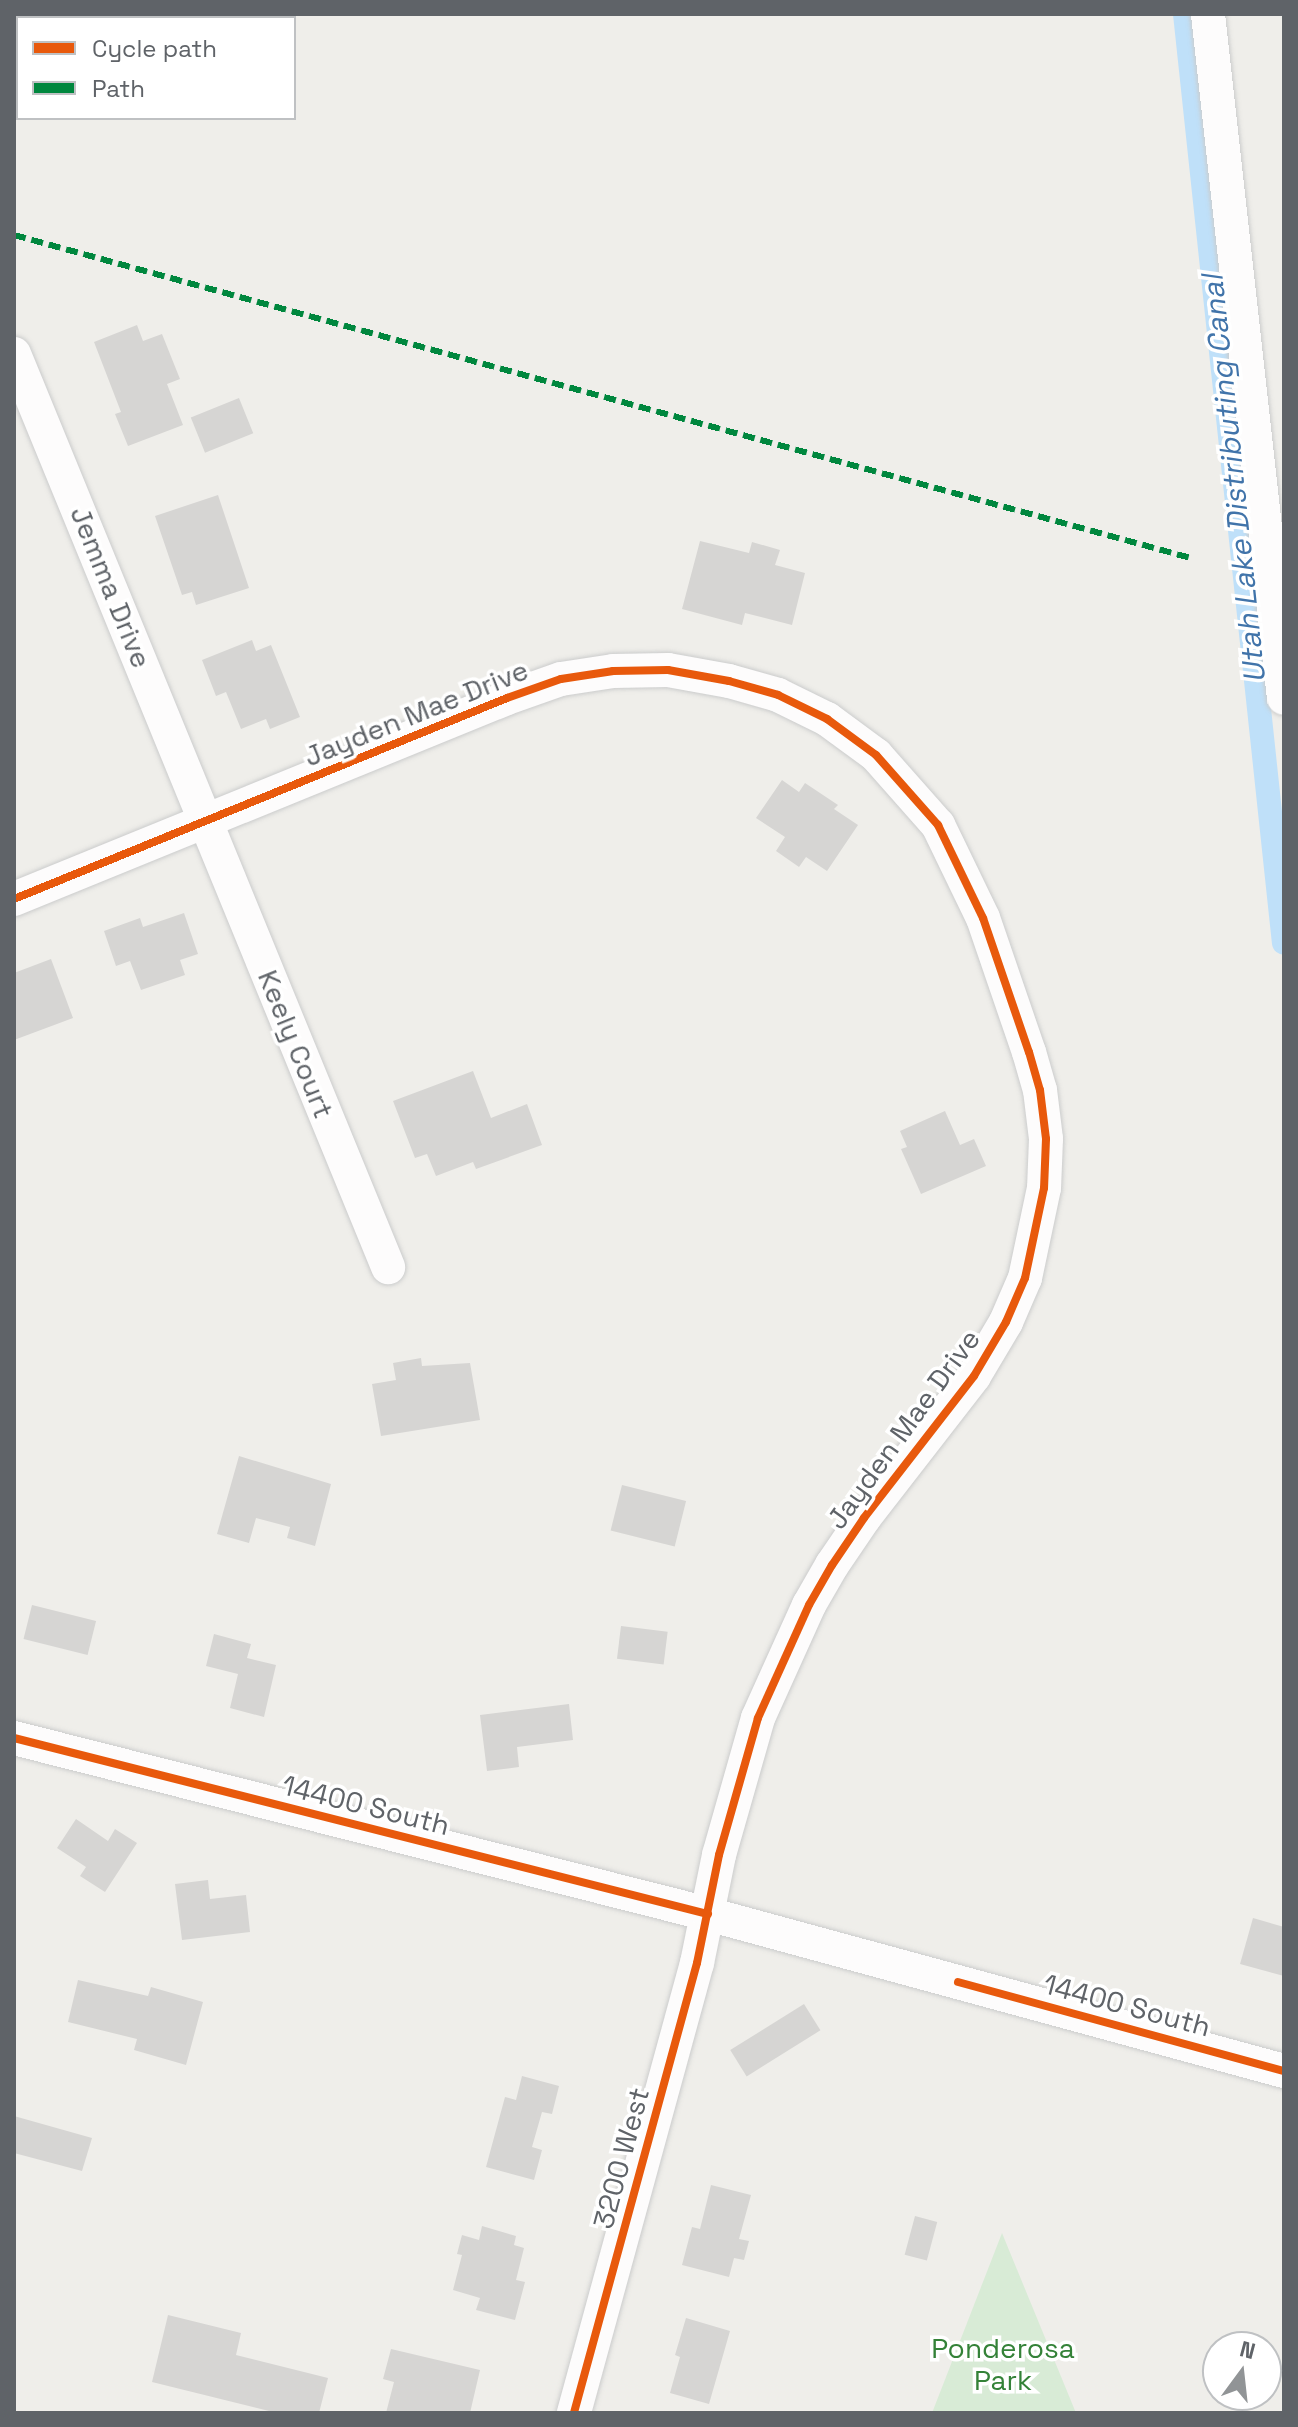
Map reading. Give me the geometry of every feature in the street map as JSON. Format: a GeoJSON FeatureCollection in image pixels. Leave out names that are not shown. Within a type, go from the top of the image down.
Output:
{"type":"FeatureCollection","features":[{"type":"Feature","properties":{"kind":"street"},"geometry":{"type":"LineString","coordinates":[[1208,14],[1284,698]]}},
{"type":"Feature","properties":{"kind":"street","name":"Jemma Drive"},"geometry":{"type":"LineString","coordinates":[[14,354],[205,820]]}},
{"type":"Feature","properties":{"kind":"street","name":"Jayden Mae Drive"},"geometry":{"type":"LineString","coordinates":[[14,899],[507,698],[561,679],[613,671],[668,670],[729,681],[778,695],[827,719],[876,755],[938,825],[983,918],[1040,1090],[1046,1139],[1044,1188],[1037,1229],[1025,1278],[974,1376],[864,1518],[809,1605],[758,1718],[719,1855],[708,1914]]}},
{"type":"Feature","properties":{"kind":"street","name":"Keely Court"},"geometry":{"type":"LineString","coordinates":[[205,820],[388,1267]]}},
{"type":"Feature","properties":{"kind":"street","name":"14400 South"},"geometry":{"type":"LineString","coordinates":[[14,1738],[708,1914],[1284,2071]]}},
{"type":"Feature","properties":{"kind":"street","name":"3200 West"},"geometry":{"type":"LineString","coordinates":[[574,2413],[708,1914]]}},
{"type":"Feature","properties":{"kind":"green space","name":"Ponderosa Park"},"geometry":{"type":"Polygon","coordinates":[[[1002,2233],[1076,2413],[932,2413],[1002,2233]]]}},
{"type":"Feature","properties":{"kind":"building"},"geometry":{"type":"Polygon","coordinates":[[[137,325],[143,341],[162,334],[180,379],[167,384],[183,425],[128,446],[115,414],[121,412],[94,342],[137,325]]]}},
{"type":"Feature","properties":{"kind":"building"},"geometry":{"type":"Polygon","coordinates":[[[239,398],[253,433],[205,453],[191,417],[239,398]]]}},
{"type":"Feature","properties":{"kind":"building"},"geometry":{"type":"Polygon","coordinates":[[[218,495],[249,588],[196,605],[192,592],[182,595],[155,516],[218,495]]]}},
{"type":"Feature","properties":{"kind":"building"},"geometry":{"type":"Polygon","coordinates":[[[700,541],[749,553],[752,542],[780,550],[775,565],[805,573],[792,625],[745,613],[742,625],[682,609],[700,541]]]}},
{"type":"Feature","properties":{"kind":"building"},"geometry":{"type":"Polygon","coordinates":[[[252,640],[256,651],[271,645],[300,717],[270,729],[266,719],[241,729],[226,692],[216,696],[202,660],[252,640]]]}},
{"type":"Feature","properties":{"kind":"building"},"geometry":{"type":"Polygon","coordinates":[[[782,780],[799,792],[805,783],[838,805],[834,809],[858,825],[827,871],[806,857],[799,867],[776,851],[785,837],[756,818],[782,780]]]}},
{"type":"Feature","properties":{"kind":"building"},"geometry":{"type":"Polygon","coordinates":[[[184,913],[198,954],[180,960],[185,975],[141,990],[130,961],[116,966],[104,931],[140,918],[143,927],[184,913]]]}},
{"type":"Feature","properties":{"kind":"building"},"geometry":{"type":"Polygon","coordinates":[[[51,959],[73,1018],[14,1040],[14,973],[51,959]]]}},
{"type":"Feature","properties":{"kind":"building"},"geometry":{"type":"Polygon","coordinates":[[[473,1071],[491,1118],[527,1104],[542,1145],[476,1169],[473,1162],[436,1176],[427,1154],[415,1158],[393,1101],[473,1071]]]}},
{"type":"Feature","properties":{"kind":"building"},"geometry":{"type":"Polygon","coordinates":[[[945,1111],[960,1145],[974,1139],[986,1166],[921,1194],[901,1149],[907,1147],[900,1131],[945,1111]]]}},
{"type":"Feature","properties":{"kind":"building"},"geometry":{"type":"Polygon","coordinates":[[[421,1358],[422,1366],[470,1363],[480,1420],[381,1436],[372,1384],[396,1380],[393,1363],[421,1358]]]}},
{"type":"Feature","properties":{"kind":"building"},"geometry":{"type":"Polygon","coordinates":[[[239,1456],[331,1484],[315,1546],[287,1538],[290,1527],[256,1518],[249,1543],[217,1534],[239,1456]]]}},
{"type":"Feature","properties":{"kind":"building"},"geometry":{"type":"Polygon","coordinates":[[[622,1485],[686,1501],[675,1547],[611,1531],[622,1485]]]}},
{"type":"Feature","properties":{"kind":"building"},"geometry":{"type":"Polygon","coordinates":[[[32,1605],[96,1621],[88,1655],[24,1639],[32,1605]]]}},
{"type":"Feature","properties":{"kind":"building"},"geometry":{"type":"Polygon","coordinates":[[[621,1626],[668,1632],[664,1664],[617,1659],[621,1626]]]}},
{"type":"Feature","properties":{"kind":"building"},"geometry":{"type":"Polygon","coordinates":[[[214,1634],[251,1644],[247,1658],[276,1665],[264,1717],[230,1708],[238,1674],[206,1666],[214,1634]]]}},
{"type":"Feature","properties":{"kind":"building"},"geometry":{"type":"Polygon","coordinates":[[[569,1704],[573,1740],[517,1747],[519,1767],[487,1771],[480,1715],[569,1704]]]}},
{"type":"Feature","properties":{"kind":"building"},"geometry":{"type":"Polygon","coordinates":[[[76,1819],[108,1841],[115,1829],[137,1843],[105,1892],[80,1876],[86,1867],[57,1848],[76,1819]]]}},
{"type":"Feature","properties":{"kind":"building"},"geometry":{"type":"Polygon","coordinates":[[[208,1880],[210,1899],[246,1895],[250,1932],[182,1940],[175,1884],[208,1880]]]}},
{"type":"Feature","properties":{"kind":"building"},"geometry":{"type":"Polygon","coordinates":[[[1253,1918],[1284,1927],[1284,1976],[1240,1964],[1253,1918]]]}},
{"type":"Feature","properties":{"kind":"building"},"geometry":{"type":"Polygon","coordinates":[[[78,1980],[148,1996],[151,1987],[203,2002],[186,2065],[134,2050],[137,2039],[68,2022],[78,1980]]]}},
{"type":"Feature","properties":{"kind":"building"},"geometry":{"type":"Polygon","coordinates":[[[804,2004],[820,2030],[747,2076],[730,2050],[804,2004]]]}},
{"type":"Feature","properties":{"kind":"building"},"geometry":{"type":"Polygon","coordinates":[[[522,2076],[559,2086],[552,2114],[542,2112],[532,2147],[542,2150],[534,2180],[486,2167],[505,2097],[516,2100],[522,2076]]]}},
{"type":"Feature","properties":{"kind":"building"},"geometry":{"type":"Polygon","coordinates":[[[14,2116],[92,2138],[82,2171],[14,2153],[14,2116]]]}},
{"type":"Feature","properties":{"kind":"building"},"geometry":{"type":"Polygon","coordinates":[[[711,2185],[751,2195],[739,2239],[749,2241],[744,2260],[734,2258],[729,2277],[682,2265],[692,2227],[700,2229],[711,2185]]]}},
{"type":"Feature","properties":{"kind":"building"},"geometry":{"type":"Polygon","coordinates":[[[915,2216],[937,2222],[927,2261],[905,2255],[915,2216]]]}},
{"type":"Feature","properties":{"kind":"building"},"geometry":{"type":"Polygon","coordinates":[[[482,2226],[516,2236],[514,2245],[524,2248],[516,2280],[525,2282],[515,2320],[476,2310],[480,2298],[453,2290],[462,2255],[457,2254],[462,2235],[479,2240],[482,2226]]]}},
{"type":"Feature","properties":{"kind":"building"},"geometry":{"type":"Polygon","coordinates":[[[168,2315],[241,2333],[236,2355],[328,2378],[319,2413],[277,2413],[152,2382],[168,2315]]]}},
{"type":"Feature","properties":{"kind":"building"},"geometry":{"type":"Polygon","coordinates":[[[686,2318],[730,2331],[709,2404],[670,2393],[680,2357],[675,2355],[686,2318]]]}},
{"type":"Feature","properties":{"kind":"building"},"geometry":{"type":"Polygon","coordinates":[[[391,2349],[480,2370],[470,2413],[386,2413],[394,2382],[383,2379],[391,2349]]]}},
{"type":"Feature","properties":{"kind":"waterway","name":"Utah Lake Distributing Canal"},"geometry":{"type":"LineString","coordinates":[[1185,14],[1284,943]]}},
{"type":"Feature","properties":{"kind":"marked path"},"geometry":{"type":"LineString","coordinates":[[14,235],[1191,558]]}},
{"type":"Feature","properties":{"kind":"cycle path"},"geometry":{"type":"LineString","coordinates":[[14,899],[507,698],[561,679],[613,671],[668,670],[729,681],[778,695],[827,719],[876,755],[938,825],[983,918],[1040,1090],[1046,1139],[1044,1188],[1025,1278],[1006,1322],[974,1376],[864,1518],[832,1565],[809,1605],[758,1718],[719,1855],[697,1963],[574,2413]]}},
{"type":"Feature","properties":{"kind":"cycle path"},"geometry":{"type":"LineString","coordinates":[[14,1738],[708,1914]]}},
{"type":"Feature","properties":{"kind":"cycle path"},"geometry":{"type":"LineString","coordinates":[[958,1982],[1284,2071]]}}]}
